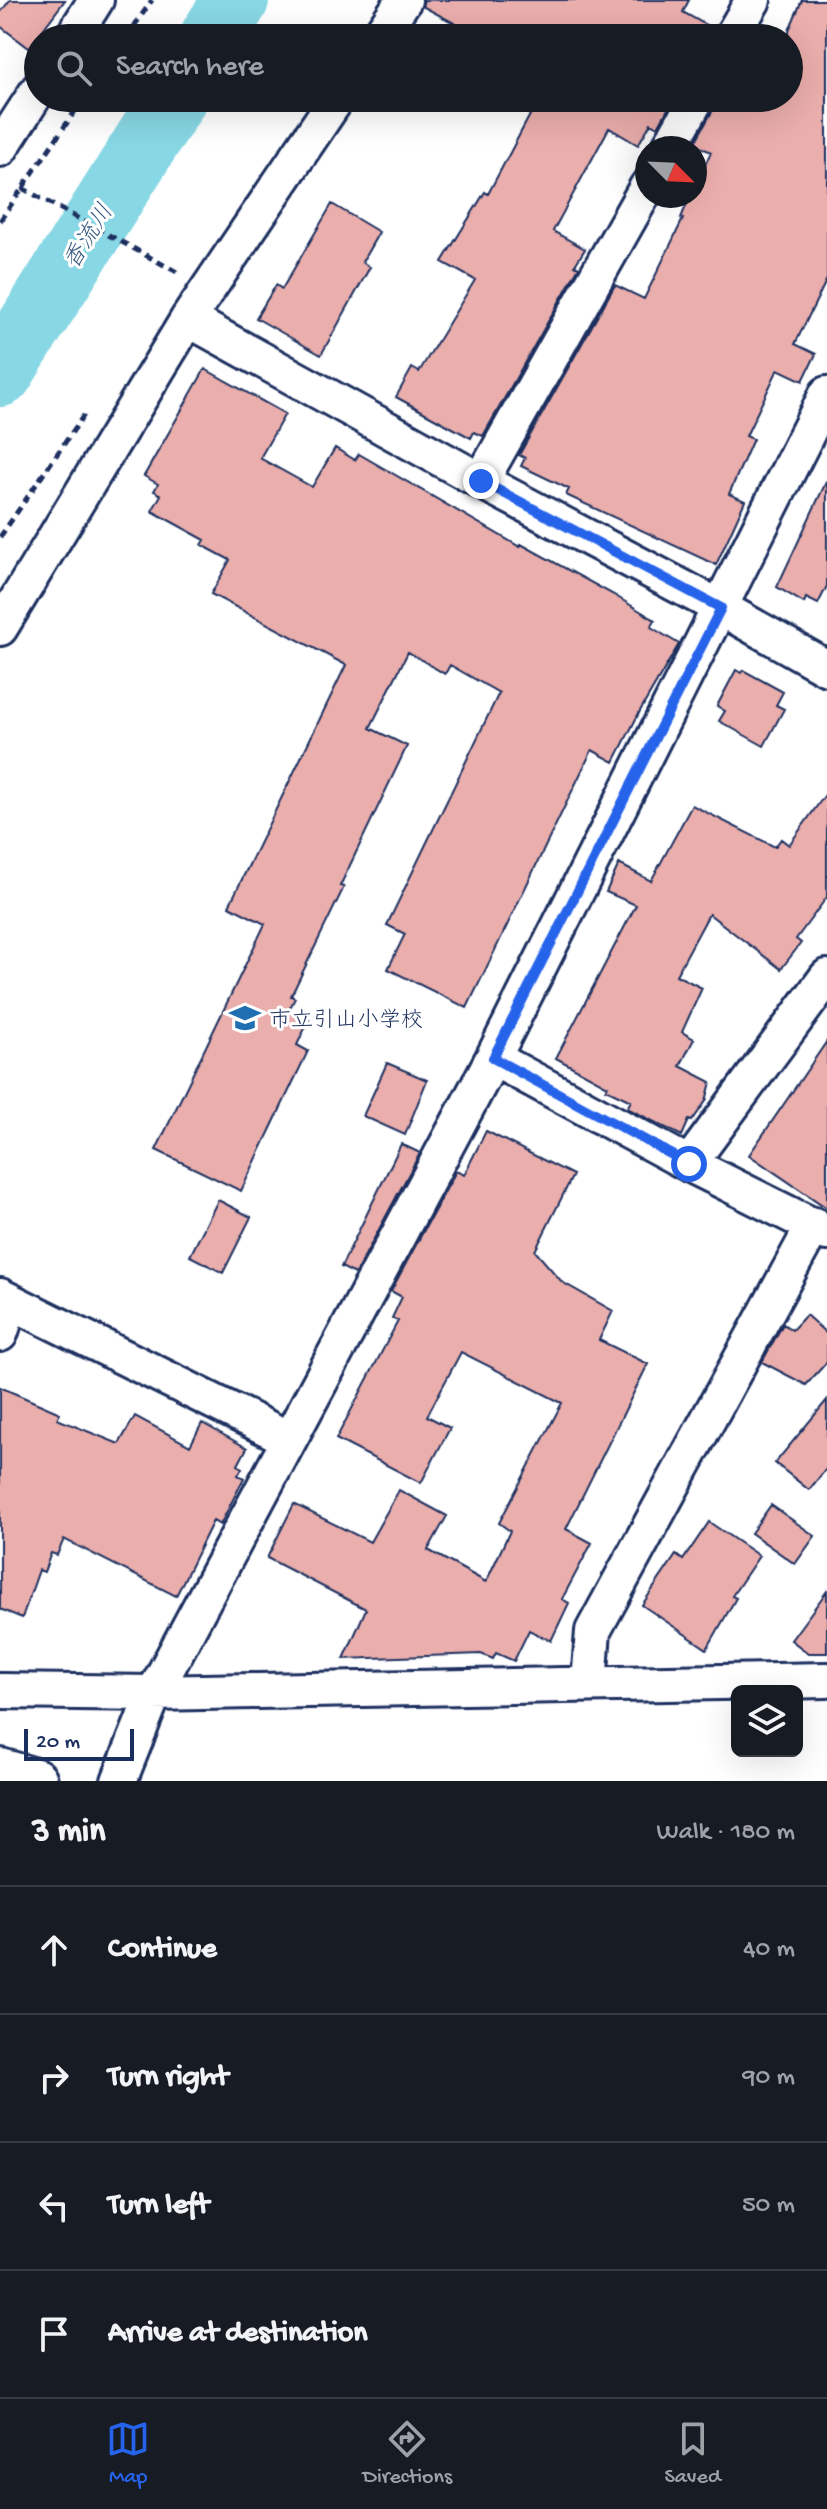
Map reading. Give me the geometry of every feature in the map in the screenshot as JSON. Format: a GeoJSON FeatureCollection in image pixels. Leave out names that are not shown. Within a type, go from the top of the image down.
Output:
{"type":"FeatureCollection","features":[{"type":"Feature","properties":{"kind":"highway"},"geometry":{"type":"LineString","coordinates":[[0,1771],[35,1781]]}},
{"type":"Feature","properties":{"kind":"street"},"geometry":{"type":"LineString","coordinates":[[81,24],[96,0]]}},
{"type":"Feature","properties":{"kind":"street"},"geometry":{"type":"LineString","coordinates":[[388,24],[404,0]]}},
{"type":"Feature","properties":{"kind":"street"},"geometry":{"type":"LineString","coordinates":[[739,24],[753,0]]}},
{"type":"Feature","properties":{"kind":"street"},"geometry":{"type":"LineString","coordinates":[[0,149],[24,112]]}},
{"type":"Feature","properties":{"kind":"street"},"geometry":{"type":"LineString","coordinates":[[0,628],[188,319],[328,112]]}},
{"type":"Feature","properties":{"kind":"street"},"geometry":{"type":"LineString","coordinates":[[676,136],[689,112]]}},
{"type":"Feature","properties":{"kind":"street"},"geometry":{"type":"LineString","coordinates":[[481,481],[635,208]]}},
{"type":"Feature","properties":{"kind":"street"},"geometry":{"type":"LineString","coordinates":[[188,319],[827,668]]}},
{"type":"Feature","properties":{"kind":"street"},"geometry":{"type":"LineString","coordinates":[[119,1781],[154,1693],[493,1058],[827,394]]}},
{"type":"Feature","properties":{"kind":"street"},"geometry":{"type":"LineString","coordinates":[[689,1164],[827,977]]}},
{"type":"Feature","properties":{"kind":"street"},"geometry":{"type":"LineString","coordinates":[[493,1058],[689,1164],[820,1229],[593,1631],[589,1684]]}},
{"type":"Feature","properties":{"kind":"street"},"geometry":{"type":"LineString","coordinates":[[0,1334],[6,1299],[289,1439]]}},
{"type":"Feature","properties":{"kind":"street"},"geometry":{"type":"LineString","coordinates":[[0,1691],[154,1693],[827,1680]]}},
{"type":"Feature","properties":{"kind":"path"},"geometry":{"type":"LineString","coordinates":[[136,24],[152,0]]}},
{"type":"Feature","properties":{"kind":"path"},"geometry":{"type":"LineString","coordinates":[[0,221],[74,112]]}},
{"type":"Feature","properties":{"kind":"path"},"geometry":{"type":"LineString","coordinates":[[22,188],[181,274]]}},
{"type":"Feature","properties":{"kind":"building"},"geometry":{"type":"Polygon","coordinates":[[[10,0],[65,0],[47,24],[24,24],[24,44],[0,26],[0,13],[10,0]]]}},
{"type":"Feature","properties":{"kind":"building"},"geometry":{"type":"Polygon","coordinates":[[[424,0],[689,0],[683,12],[704,24],[456,24],[422,6],[424,0]]]}},
{"type":"Feature","properties":{"kind":"building"},"geometry":{"type":"Polygon","coordinates":[[[802,0],[827,0],[827,279],[795,344],[816,354],[803,381],[778,369],[746,436],[753,439],[729,494],[745,501],[716,565],[566,495],[569,489],[521,466],[525,458],[519,455],[615,285],[644,299],[683,219],[685,208],[707,208],[707,160],[711,152],[707,150],[707,136],[698,136],[712,112],[803,112],[803,24],[792,24],[802,0]]]}},
{"type":"Feature","properties":{"kind":"building"},"geometry":{"type":"Polygon","coordinates":[[[532,112],[666,112],[658,127],[651,123],[643,136],[635,136],[635,143],[609,128],[553,231],[585,249],[575,265],[579,267],[483,436],[474,432],[471,438],[396,397],[412,368],[419,372],[475,280],[442,262],[485,192],[488,194],[532,112]]]}},
{"type":"Feature","properties":{"kind":"building"},"geometry":{"type":"Polygon","coordinates":[[[332,204],[379,232],[362,262],[370,267],[321,355],[256,318],[276,285],[282,289],[332,204]]]}},
{"type":"Feature","properties":{"kind":"building"},"geometry":{"type":"Polygon","coordinates":[[[205,369],[285,414],[260,458],[312,487],[335,448],[355,460],[359,454],[520,547],[521,544],[614,595],[655,620],[651,627],[679,644],[614,762],[592,750],[467,1008],[388,969],[405,934],[387,925],[499,693],[450,665],[445,674],[408,652],[370,728],[407,746],[291,996],[295,998],[289,1010],[309,1020],[297,1045],[308,1051],[241,1191],[156,1150],[265,924],[229,906],[346,665],[211,594],[230,560],[202,545],[205,540],[152,511],[161,495],[154,491],[158,484],[144,476],[205,369]]]}},
{"type":"Feature","properties":{"kind":"building"},"geometry":{"type":"Polygon","coordinates":[[[827,480],[827,586],[818,604],[806,598],[804,603],[777,587],[827,480]]]}},
{"type":"Feature","properties":{"kind":"building"},"geometry":{"type":"Polygon","coordinates":[[[736,670],[741,673],[743,670],[783,692],[776,705],[784,709],[764,746],[719,721],[725,711],[717,706],[736,670]]]}},
{"type":"Feature","properties":{"kind":"building"},"geometry":{"type":"Polygon","coordinates":[[[827,792],[827,897],[796,939],[801,943],[781,969],[709,914],[676,975],[702,988],[682,1032],[694,1039],[680,1066],[711,1082],[706,1101],[692,1121],[689,1120],[682,1136],[627,1108],[631,1101],[556,1058],[636,905],[606,892],[619,864],[651,881],[692,805],[775,847],[781,839],[789,845],[827,792]]]}},
{"type":"Feature","properties":{"kind":"building"},"geometry":{"type":"Polygon","coordinates":[[[827,1041],[827,1208],[749,1155],[827,1041]]]}},
{"type":"Feature","properties":{"kind":"building"},"geometry":{"type":"Polygon","coordinates":[[[387,1063],[427,1080],[405,1135],[363,1116],[387,1063]]]}},
{"type":"Feature","properties":{"kind":"building"},"geometry":{"type":"Polygon","coordinates":[[[486,1131],[573,1175],[535,1251],[562,1282],[613,1311],[599,1340],[648,1364],[566,1529],[592,1543],[562,1599],[569,1603],[551,1641],[529,1630],[514,1661],[496,1653],[493,1659],[481,1654],[344,1659],[366,1609],[267,1558],[294,1504],[370,1542],[399,1490],[447,1516],[428,1550],[486,1582],[510,1531],[499,1523],[562,1403],[461,1352],[427,1416],[450,1428],[421,1483],[336,1439],[398,1321],[392,1318],[402,1297],[391,1291],[456,1171],[464,1175],[486,1131]]]}},
{"type":"Feature","properties":{"kind":"building"},"geometry":{"type":"Polygon","coordinates":[[[401,1144],[420,1153],[355,1274],[341,1267],[401,1144]]]}},
{"type":"Feature","properties":{"kind":"building"},"geometry":{"type":"Polygon","coordinates":[[[218,1200],[251,1217],[223,1273],[190,1256],[218,1200]]]}},
{"type":"Feature","properties":{"kind":"building"},"geometry":{"type":"Polygon","coordinates":[[[806,1315],[827,1334],[827,1362],[806,1385],[762,1362],[783,1324],[792,1330],[806,1315]]]}},
{"type":"Feature","properties":{"kind":"building"},"geometry":{"type":"Polygon","coordinates":[[[0,1387],[60,1413],[57,1419],[119,1444],[135,1416],[190,1446],[202,1423],[247,1448],[238,1465],[242,1468],[238,1475],[244,1478],[220,1525],[213,1521],[176,1596],[64,1539],[57,1555],[51,1553],[44,1572],[39,1570],[22,1618],[0,1609],[0,1387]]]}},
{"type":"Feature","properties":{"kind":"building"},"geometry":{"type":"Polygon","coordinates":[[[827,1400],[827,1468],[809,1490],[775,1463],[827,1400]]]}},
{"type":"Feature","properties":{"kind":"building"},"geometry":{"type":"Polygon","coordinates":[[[771,1505],[815,1536],[795,1564],[751,1533],[771,1505]]]}},
{"type":"Feature","properties":{"kind":"building"},"geometry":{"type":"Polygon","coordinates":[[[709,1522],[759,1556],[732,1596],[736,1598],[707,1649],[642,1605],[676,1555],[683,1560],[709,1522]]]}},
{"type":"Feature","properties":{"kind":"building"},"geometry":{"type":"Polygon","coordinates":[[[827,1591],[827,1653],[808,1653],[791,1640],[827,1591]]]}},
{"type":"Feature","properties":{"kind":"waterway","name":"香流川"},"geometry":{"type":"LineString","coordinates":[[221,24],[236,0]]}},
{"type":"Feature","properties":{"kind":"waterway","name":"香流川"},"geometry":{"type":"LineString","coordinates":[[0,374],[165,112]]}},
{"type":"Feature","properties":{"kind":"place","name":"市立引山小学校"},"geometry":{"type":"Point","coordinates":[245,1018]}},
{"type":"Feature","properties":{"kind":"route"},"geometry":{"type":"LineString","coordinates":[[481,481],[721,608],[493,1058],[689,1164]]}}]}
